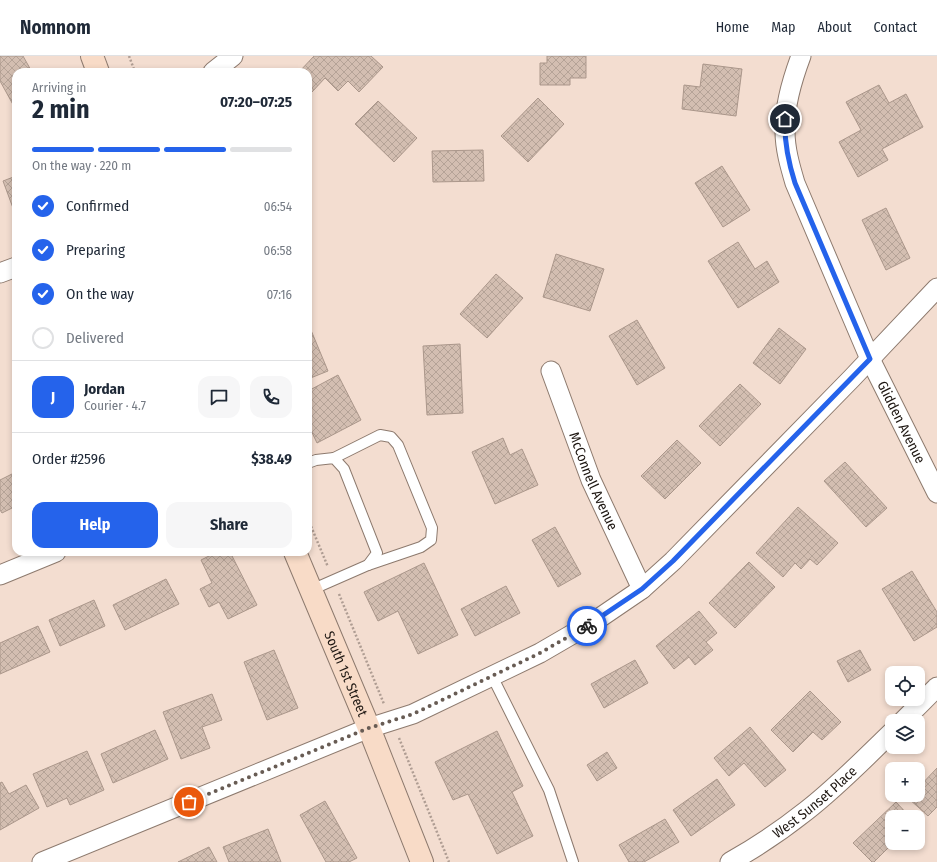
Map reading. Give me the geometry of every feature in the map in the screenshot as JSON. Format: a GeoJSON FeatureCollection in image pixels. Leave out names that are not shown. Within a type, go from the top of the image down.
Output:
{"type":"FeatureCollection","features":[{"type":"Feature","properties":{"kind":"street"},"geometry":{"type":"LineString","coordinates":[[92,56],[96,68]]}},
{"type":"Feature","properties":{"kind":"street"},"geometry":{"type":"LineString","coordinates":[[218,68],[233,56]]}},
{"type":"Feature","properties":{"kind":"street","name":"Glidden Avenue"},"geometry":{"type":"LineString","coordinates":[[801,56],[792,80],[784,132],[788,158],[795,183],[870,359],[937,493]]}},
{"type":"Feature","properties":{"kind":"street"},"geometry":{"type":"LineString","coordinates":[[0,273],[12,268]]}},
{"type":"Feature","properties":{"kind":"street"},"geometry":{"type":"LineString","coordinates":[[42,862],[369,728],[413,714],[540,653],[595,621],[642,589],[673,561],[937,288]]}},
{"type":"Feature","properties":{"kind":"street","name":"McConnell Avenue"},"geometry":{"type":"LineString","coordinates":[[551,371],[591,480],[642,589]]}},
{"type":"Feature","properties":{"kind":"street"},"geometry":{"type":"LineString","coordinates":[[0,575],[46,556]]}},
{"type":"Feature","properties":{"kind":"street","name":"South 1st Street"},"geometry":{"type":"LineString","coordinates":[[297,556],[369,728],[422,862]]}},
{"type":"Feature","properties":{"kind":"street"},"geometry":{"type":"LineString","coordinates":[[910,714],[937,688]]}},
{"type":"Feature","properties":{"kind":"street","name":"West Sunset Place"},"geometry":{"type":"LineString","coordinates":[[730,862],[760,845],[806,811],[885,739]]}},
{"type":"Feature","properties":{"kind":"lane"},"geometry":{"type":"LineString","coordinates":[[311,590],[368,564],[421,547],[431,540],[432,528],[398,445],[391,437],[380,435],[334,458],[312,462]]}},
{"type":"Feature","properties":{"kind":"lane"},"geometry":{"type":"LineString","coordinates":[[334,458],[344,469],[376,553],[368,564]]}},
{"type":"Feature","properties":{"kind":"lane"},"geometry":{"type":"LineString","coordinates":[[492,676],[549,790],[573,862]]}},
{"type":"Feature","properties":{"kind":"path"},"geometry":{"type":"LineString","coordinates":[[129,56],[134,68]]}},
{"type":"Feature","properties":{"kind":"path"},"geometry":{"type":"LineString","coordinates":[[312,529],[449,862]]}},
{"type":"Feature","properties":{"kind":"building"},"geometry":{"type":"Polygon","coordinates":[[[0,56],[23,56],[30,68],[12,68],[12,103],[0,81],[0,56]]]}},
{"type":"Feature","properties":{"kind":"building"},"geometry":{"type":"Polygon","coordinates":[[[314,56],[371,56],[383,67],[359,92],[348,81],[338,91],[325,78],[312,92],[312,68],[303,68],[314,56]]]}},
{"type":"Feature","properties":{"kind":"building"},"geometry":{"type":"Polygon","coordinates":[[[547,56],[586,56],[586,78],[570,78],[570,85],[540,85],[540,63],[547,63],[547,56]]]}},
{"type":"Feature","properties":{"kind":"building"},"geometry":{"type":"Polygon","coordinates":[[[703,64],[742,69],[736,116],[682,109],[684,85],[700,87],[703,64]]]}},
{"type":"Feature","properties":{"kind":"building"},"geometry":{"type":"Polygon","coordinates":[[[879,85],[889,103],[906,94],[923,127],[882,149],[888,160],[858,177],[839,142],[861,130],[846,102],[879,85]]]}},
{"type":"Feature","properties":{"kind":"building"},"geometry":{"type":"Polygon","coordinates":[[[538,98],[564,124],[528,162],[501,136],[538,98]]]}},
{"type":"Feature","properties":{"kind":"building"},"geometry":{"type":"Polygon","coordinates":[[[378,101],[417,138],[394,162],[355,124],[378,101]]]}},
{"type":"Feature","properties":{"kind":"building"},"geometry":{"type":"Polygon","coordinates":[[[483,150],[484,181],[433,182],[432,151],[483,150]]]}},
{"type":"Feature","properties":{"kind":"building"},"geometry":{"type":"Polygon","coordinates":[[[722,166],[750,210],[723,227],[695,183],[722,166]]]}},
{"type":"Feature","properties":{"kind":"building"},"geometry":{"type":"Polygon","coordinates":[[[12,178],[12,205],[3,181],[12,178]]]}},
{"type":"Feature","properties":{"kind":"building"},"geometry":{"type":"Polygon","coordinates":[[[886,208],[910,258],[886,270],[862,220],[886,208]]]}},
{"type":"Feature","properties":{"kind":"building"},"geometry":{"type":"Polygon","coordinates":[[[738,242],[755,269],[767,261],[779,282],[738,308],[708,261],[738,242]]]}},
{"type":"Feature","properties":{"kind":"building"},"geometry":{"type":"Polygon","coordinates":[[[556,254],[604,269],[590,311],[543,297],[556,254]]]}},
{"type":"Feature","properties":{"kind":"building"},"geometry":{"type":"Polygon","coordinates":[[[496,274],[523,298],[487,338],[460,314],[496,274]]]}},
{"type":"Feature","properties":{"kind":"building"},"geometry":{"type":"Polygon","coordinates":[[[637,320],[665,368],[637,385],[609,336],[637,320]]]}},
{"type":"Feature","properties":{"kind":"building"},"geometry":{"type":"Polygon","coordinates":[[[779,328],[806,349],[780,384],[753,363],[779,328]]]}},
{"type":"Feature","properties":{"kind":"building"},"geometry":{"type":"Polygon","coordinates":[[[312,333],[328,371],[312,377],[312,333]]]}},
{"type":"Feature","properties":{"kind":"building"},"geometry":{"type":"Polygon","coordinates":[[[460,344],[463,413],[427,415],[423,346],[460,344]]]}},
{"type":"Feature","properties":{"kind":"building"},"geometry":{"type":"Polygon","coordinates":[[[338,375],[361,420],[317,443],[312,432],[312,389],[338,375]]]}},
{"type":"Feature","properties":{"kind":"building"},"geometry":{"type":"Polygon","coordinates":[[[740,384],[761,404],[720,446],[699,426],[740,384]]]}},
{"type":"Feature","properties":{"kind":"building"},"geometry":{"type":"Polygon","coordinates":[[[503,438],[510,455],[522,449],[538,485],[495,504],[472,452],[503,438]]]}},
{"type":"Feature","properties":{"kind":"building"},"geometry":{"type":"Polygon","coordinates":[[[677,440],[701,463],[665,499],[641,476],[677,440]]]}},
{"type":"Feature","properties":{"kind":"building"},"geometry":{"type":"Polygon","coordinates":[[[845,462],[887,508],[866,527],[824,481],[845,462]]]}},
{"type":"Feature","properties":{"kind":"building"},"geometry":{"type":"Polygon","coordinates":[[[12,474],[12,508],[2,513],[0,510],[0,480],[12,474]]]}},
{"type":"Feature","properties":{"kind":"building"},"geometry":{"type":"Polygon","coordinates":[[[798,507],[838,543],[817,565],[810,559],[801,569],[795,563],[783,577],[756,553],[798,507]]]}},
{"type":"Feature","properties":{"kind":"building"},"geometry":{"type":"Polygon","coordinates":[[[555,527],[581,574],[558,587],[532,540],[555,527]]]}},
{"type":"Feature","properties":{"kind":"building"},"geometry":{"type":"Polygon","coordinates":[[[209,556],[232,556],[257,605],[228,619],[219,602],[209,607],[200,589],[212,583],[201,560],[209,556]]]}},
{"type":"Feature","properties":{"kind":"building"},"geometry":{"type":"Polygon","coordinates":[[[749,562],[775,587],[735,628],[709,603],[749,562]]]}},
{"type":"Feature","properties":{"kind":"building"},"geometry":{"type":"Polygon","coordinates":[[[424,563],[458,635],[418,654],[398,611],[378,621],[364,592],[424,563]]]}},
{"type":"Feature","properties":{"kind":"building"},"geometry":{"type":"Polygon","coordinates":[[[912,571],[937,612],[937,627],[914,641],[882,589],[912,571]]]}},
{"type":"Feature","properties":{"kind":"building"},"geometry":{"type":"Polygon","coordinates":[[[166,579],[179,604],[125,630],[113,605],[166,579]]]}},
{"type":"Feature","properties":{"kind":"building"},"geometry":{"type":"Polygon","coordinates":[[[506,586],[520,613],[475,636],[461,609],[506,586]]]}},
{"type":"Feature","properties":{"kind":"building"},"geometry":{"type":"Polygon","coordinates":[[[94,600],[105,626],[60,646],[49,620],[94,600]]]}},
{"type":"Feature","properties":{"kind":"building"},"geometry":{"type":"Polygon","coordinates":[[[699,611],[717,633],[706,642],[713,650],[695,665],[689,657],[674,669],[656,646],[699,611]]]}},
{"type":"Feature","properties":{"kind":"building"},"geometry":{"type":"Polygon","coordinates":[[[38,626],[50,652],[0,674],[0,643],[38,626]]]}},
{"type":"Feature","properties":{"kind":"building"},"geometry":{"type":"Polygon","coordinates":[[[274,650],[298,708],[267,720],[244,662],[274,650]]]}},
{"type":"Feature","properties":{"kind":"building"},"geometry":{"type":"Polygon","coordinates":[[[860,650],[871,670],[848,682],[837,661],[860,650]]]}},
{"type":"Feature","properties":{"kind":"building"},"geometry":{"type":"Polygon","coordinates":[[[635,660],[648,683],[604,708],[591,684],[635,660]]]}},
{"type":"Feature","properties":{"kind":"building"},"geometry":{"type":"Polygon","coordinates":[[[810,691],[841,722],[822,740],[813,732],[793,752],[771,730],[810,691]]]}},
{"type":"Feature","properties":{"kind":"building"},"geometry":{"type":"Polygon","coordinates":[[[212,694],[222,720],[202,727],[210,748],[181,759],[163,712],[212,694]]]}},
{"type":"Feature","properties":{"kind":"building"},"geometry":{"type":"Polygon","coordinates":[[[750,727],[786,770],[765,787],[744,763],[729,776],[714,758],[750,727]]]}},
{"type":"Feature","properties":{"kind":"building"},"geometry":{"type":"Polygon","coordinates":[[[155,730],[168,759],[113,783],[101,754],[155,730]]]}},
{"type":"Feature","properties":{"kind":"building"},"geometry":{"type":"Polygon","coordinates":[[[497,731],[523,786],[512,792],[533,836],[497,854],[468,794],[453,800],[435,762],[497,731]]]}},
{"type":"Feature","properties":{"kind":"building"},"geometry":{"type":"Polygon","coordinates":[[[87,751],[104,790],[70,805],[67,798],[47,807],[33,774],[87,751]]]}},
{"type":"Feature","properties":{"kind":"building"},"geometry":{"type":"Polygon","coordinates":[[[607,752],[617,768],[597,781],[587,765],[607,752]]]}},
{"type":"Feature","properties":{"kind":"building"},"geometry":{"type":"Polygon","coordinates":[[[937,768],[937,807],[928,816],[925,813],[925,810],[921,810],[912,802],[925,802],[925,781],[937,768]]]}},
{"type":"Feature","properties":{"kind":"building"},"geometry":{"type":"Polygon","coordinates":[[[717,779],[735,805],[691,836],[673,810],[717,779]]]}},
{"type":"Feature","properties":{"kind":"building"},"geometry":{"type":"Polygon","coordinates":[[[2,782],[9,794],[26,785],[39,808],[0,830],[0,783],[2,782]]]}},
{"type":"Feature","properties":{"kind":"building"},"geometry":{"type":"Polygon","coordinates":[[[325,801],[357,858],[349,862],[326,862],[300,815],[325,801]]]}},
{"type":"Feature","properties":{"kind":"building"},"geometry":{"type":"Polygon","coordinates":[[[896,802],[903,810],[888,810],[896,802]]]}},
{"type":"Feature","properties":{"kind":"building"},"geometry":{"type":"Polygon","coordinates":[[[885,812],[886,850],[874,862],[872,862],[853,843],[885,812]]]}},
{"type":"Feature","properties":{"kind":"building"},"geometry":{"type":"Polygon","coordinates":[[[665,819],[679,842],[644,862],[629,862],[619,845],[665,819]]]}},
{"type":"Feature","properties":{"kind":"building"},"geometry":{"type":"Polygon","coordinates":[[[268,829],[281,862],[229,862],[223,847],[268,829]]]}},
{"type":"Feature","properties":{"kind":"building"},"geometry":{"type":"Polygon","coordinates":[[[209,847],[217,862],[178,862],[209,847]]]}},
{"type":"Feature","properties":{"kind":"way so far"},"geometry":{"type":"LineString","coordinates":[[189,802],[369,728],[413,714],[540,653],[587,626]]}},
{"type":"Feature","properties":{"kind":"route"},"geometry":{"type":"LineString","coordinates":[[587,626],[642,589],[673,561],[870,359],[795,183],[788,158],[784,132],[785,119]]}}]}
